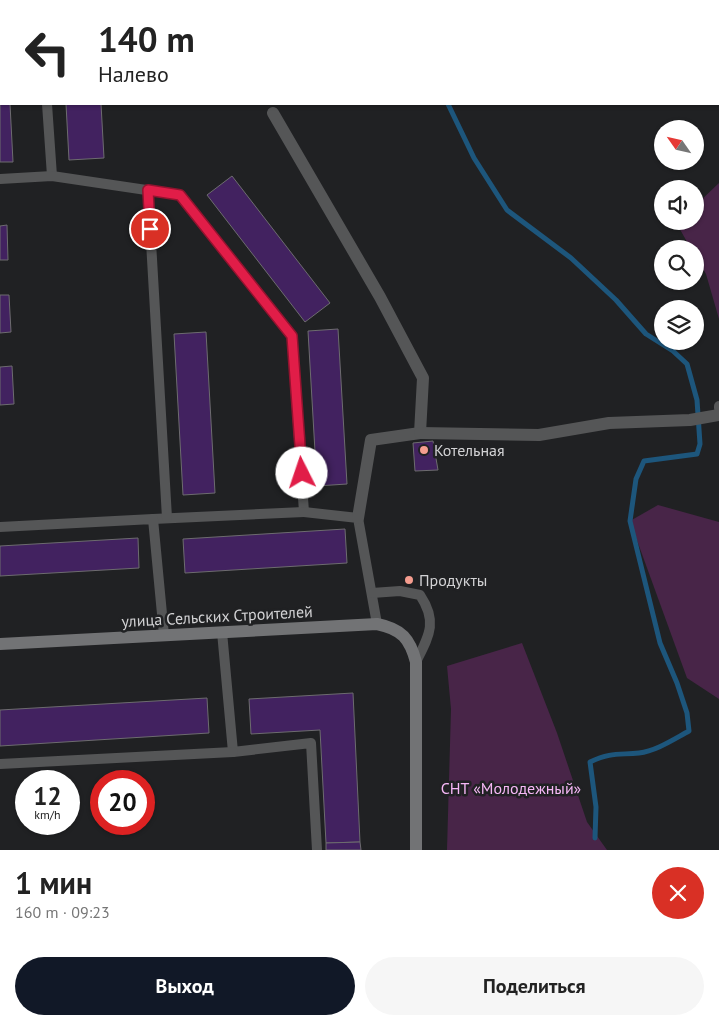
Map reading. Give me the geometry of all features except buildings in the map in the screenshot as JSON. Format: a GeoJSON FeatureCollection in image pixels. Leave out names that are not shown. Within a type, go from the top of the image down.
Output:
{"type":"FeatureCollection","features":[{"type":"Feature","properties":{"kind":"street"},"geometry":{"type":"LineString","coordinates":[[273,113],[380,297],[423,378],[420,433]]}},
{"type":"Feature","properties":{"kind":"street"},"geometry":{"type":"LineString","coordinates":[[358,518],[371,440],[420,433],[539,435],[610,423],[690,420],[714,416]]}},
{"type":"Feature","properties":{"kind":"street","name":"улица Сельских Строителей"},"geometry":{"type":"LineString","coordinates":[[0,644],[377,624],[390,626],[401,633],[412,646],[416,662]]}},
{"type":"Feature","properties":{"kind":"street"},"geometry":{"type":"LineString","coordinates":[[416,662],[416,850]]}},
{"type":"Feature","properties":{"kind":"lane"},"geometry":{"type":"LineString","coordinates":[[47,105],[52,176]]}},
{"type":"Feature","properties":{"kind":"lane"},"geometry":{"type":"LineString","coordinates":[[0,179],[52,176],[180,195],[292,336],[304,512]]}},
{"type":"Feature","properties":{"kind":"lane"},"geometry":{"type":"LineString","coordinates":[[148,190],[168,518]]}},
{"type":"Feature","properties":{"kind":"lane"},"geometry":{"type":"LineString","coordinates":[[0,527],[304,512],[358,518],[377,624]]}},
{"type":"Feature","properties":{"kind":"lane"},"geometry":{"type":"LineString","coordinates":[[153,519],[164,635]]}},
{"type":"Feature","properties":{"kind":"lane"},"geometry":{"type":"LineString","coordinates":[[372,593],[400,591],[420,595],[430,610],[429,636],[416,662]]}},
{"type":"Feature","properties":{"kind":"lane"},"geometry":{"type":"LineString","coordinates":[[222,632],[233,752]]}},
{"type":"Feature","properties":{"kind":"lane"},"geometry":{"type":"LineString","coordinates":[[0,764],[233,752],[311,743],[317,850]]}},
{"type":"Feature","properties":{"kind":"green space"},"geometry":{"type":"Polygon","coordinates":[[[719,183],[719,319],[704,271],[704,240],[686,240],[680,230],[704,230],[704,197],[719,183]]]}},
{"type":"Feature","properties":{"kind":"green space"},"geometry":{"type":"Polygon","coordinates":[[[658,505],[719,522],[719,699],[687,678],[630,521],[658,505]]]}},
{"type":"Feature","properties":{"kind":"green space","name":"СНТ «Молодежный»"},"geometry":{"type":"Polygon","coordinates":[[[522,643],[557,733],[587,822],[607,850],[447,850],[451,709],[447,666],[522,643]]]}},
{"type":"Feature","properties":{"kind":"waterway"},"geometry":{"type":"LineString","coordinates":[[448,105],[474,158],[507,210],[571,258],[616,300],[646,334],[673,351],[687,364],[697,400],[700,444],[697,454],[644,461],[636,479],[630,521],[660,643],[687,713],[689,731],[652,750],[609,755],[590,762],[596,807],[595,838]]}},
{"type":"Feature","properties":{"kind":"place","name":"Котельная"},"geometry":{"type":"Point","coordinates":[424,450]}},
{"type":"Feature","properties":{"kind":"place","name":"Продукты"},"geometry":{"type":"Point","coordinates":[409,580]}},
{"type":"Feature","properties":{"kind":"route"},"geometry":{"type":"LineString","coordinates":[[150,229],[148,190],[180,195],[292,336],[302,473]]}}]}
